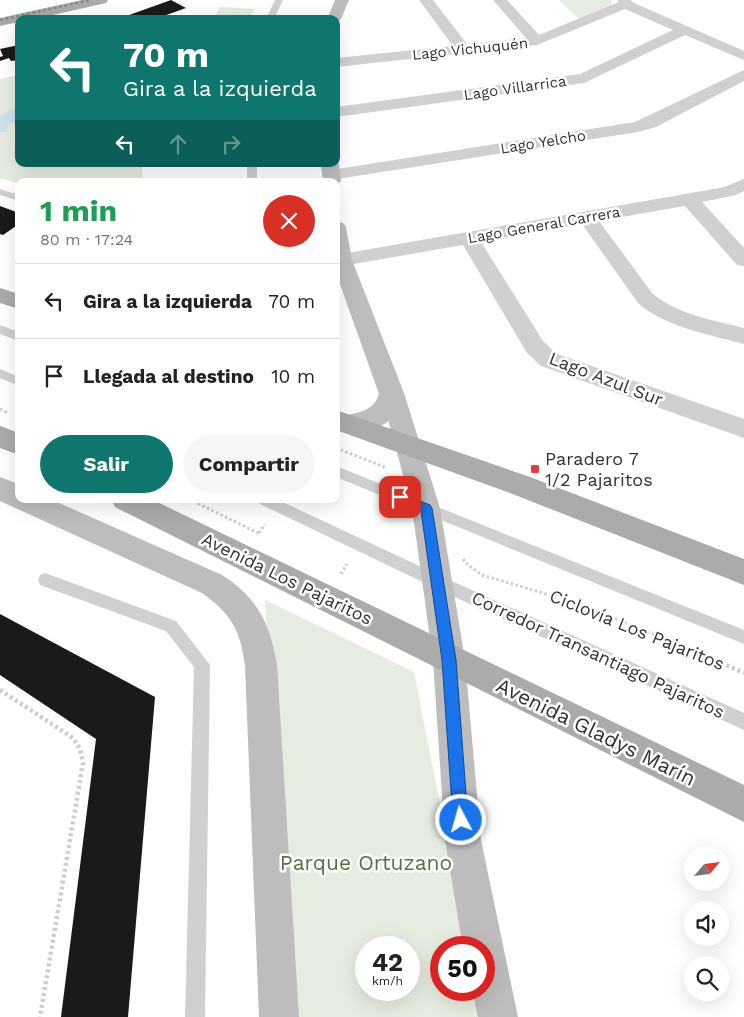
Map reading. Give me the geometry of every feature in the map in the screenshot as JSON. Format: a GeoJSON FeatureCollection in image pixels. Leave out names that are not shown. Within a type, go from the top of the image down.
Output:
{"type":"FeatureCollection","features":[{"type":"Feature","properties":{"kind":"main road"},"geometry":{"type":"LineString","coordinates":[[0,10],[44,0]]}},
{"type":"Feature","properties":{"kind":"main road"},"geometry":{"type":"LineString","coordinates":[[32,15],[101,0]]}},
{"type":"Feature","properties":{"kind":"main road"},"geometry":{"type":"LineString","coordinates":[[336,15],[342,0]]}},
{"type":"Feature","properties":{"kind":"main road"},"geometry":{"type":"LineString","coordinates":[[0,22],[15,19]]}},
{"type":"Feature","properties":{"kind":"main road"},"geometry":{"type":"LineString","coordinates":[[340,249],[342,260],[410,446],[426,508],[449,660],[463,840],[481,936]]}},
{"type":"Feature","properties":{"kind":"main road"},"geometry":{"type":"LineString","coordinates":[[0,295],[15,301]]}},
{"type":"Feature","properties":{"kind":"main road"},"geometry":{"type":"LineString","coordinates":[[342,422],[364,421],[382,413],[387,408],[392,393]]}},
{"type":"Feature","properties":{"kind":"main road"},"geometry":{"type":"LineString","coordinates":[[342,422],[547,496],[744,572]]}},
{"type":"Feature","properties":{"kind":"main road"},"geometry":{"type":"LineString","coordinates":[[0,436],[15,443]]}},
{"type":"Feature","properties":{"kind":"main road"},"geometry":{"type":"LineString","coordinates":[[0,488],[15,495]]}},
{"type":"Feature","properties":{"kind":"main road"},"geometry":{"type":"LineString","coordinates":[[32,503],[212,584],[235,600],[252,624],[261,665],[280,1017]]}},
{"type":"Feature","properties":{"kind":"main road","name":"Avenida Los Pajaritos"},"geometry":{"type":"LineString","coordinates":[[133,503],[449,660]]}},
{"type":"Feature","properties":{"kind":"main road","name":"Avenida Gladys Marín"},"geometry":{"type":"LineString","coordinates":[[449,660],[744,804]]}},
{"type":"Feature","properties":{"kind":"main road"},"geometry":{"type":"LineString","coordinates":[[495,1001],[498,1017]]}},
{"type":"Feature","properties":{"kind":"street"},"geometry":{"type":"LineString","coordinates":[[426,0],[464,50]]}},
{"type":"Feature","properties":{"kind":"street"},"geometry":{"type":"LineString","coordinates":[[507,1],[537,41]]}},
{"type":"Feature","properties":{"kind":"street"},"geometry":{"type":"LineString","coordinates":[[625,2],[744,56]]}},
{"type":"Feature","properties":{"kind":"street","name":"Lago Vichuquén"},"geometry":{"type":"LineString","coordinates":[[340,63],[537,41],[625,2]]}},
{"type":"Feature","properties":{"kind":"street","name":"Lago Villarrica"},"geometry":{"type":"LineString","coordinates":[[340,111],[584,78],[685,30]]}},
{"type":"Feature","properties":{"kind":"street","name":"Lago Yelcho"},"geometry":{"type":"LineString","coordinates":[[331,173],[638,127],[650,123],[744,75]]}},
{"type":"Feature","properties":{"kind":"street","name":"Lago General Carrera"},"geometry":{"type":"LineString","coordinates":[[342,260],[690,200],[720,194],[744,184]]}},
{"type":"Feature","properties":{"kind":"street"},"geometry":{"type":"LineString","coordinates":[[690,200],[744,260]]}},
{"type":"Feature","properties":{"kind":"street"},"geometry":{"type":"LineString","coordinates":[[587,218],[645,298],[654,306],[667,313],[744,336]]}},
{"type":"Feature","properties":{"kind":"street","name":"Lago Azul Sur"},"geometry":{"type":"LineString","coordinates":[[469,238],[534,347],[549,360],[744,429]]}},
{"type":"Feature","properties":{"kind":"lane"},"geometry":{"type":"LineString","coordinates":[[272,15],[279,0]]}},
{"type":"Feature","properties":{"kind":"lane"},"geometry":{"type":"LineString","coordinates":[[0,192],[15,197]]}},
{"type":"Feature","properties":{"kind":"lane"},"geometry":{"type":"LineString","coordinates":[[0,330],[15,336]]}},
{"type":"Feature","properties":{"kind":"lane"},"geometry":{"type":"LineString","coordinates":[[0,373],[15,380]]}},
{"type":"Feature","properties":{"kind":"lane"},"geometry":{"type":"LineString","coordinates":[[340,473],[744,637]]}},
{"type":"Feature","properties":{"kind":"lane","name":"Corredor Transantiago Pajaritos"},"geometry":{"type":"LineString","coordinates":[[271,503],[438,582],[744,722]]}},
{"type":"Feature","properties":{"kind":"lane"},"geometry":{"type":"LineString","coordinates":[[45,580],[171,626],[202,665],[195,1017]]}},
{"type":"Feature","properties":{"kind":"path"},"geometry":{"type":"LineString","coordinates":[[340,450],[394,471]]}},
{"type":"Feature","properties":{"kind":"path"},"geometry":{"type":"LineString","coordinates":[[259,534],[265,524]]}},
{"type":"Feature","properties":{"kind":"path","name":"Ciclovía Los Pajaritos"},"geometry":{"type":"LineString","coordinates":[[462,555],[470,567],[478,572],[581,603],[744,673]]}},
{"type":"Feature","properties":{"kind":"path"},"geometry":{"type":"LineString","coordinates":[[341,574],[347,564]]}},
{"type":"Feature","properties":{"kind":"path"},"geometry":{"type":"LineString","coordinates":[[0,690],[74,738],[80,749],[83,763],[40,1017]]}},
{"type":"Feature","properties":{"kind":"green space"},"geometry":{"type":"Polygon","coordinates":[[[559,0],[611,0],[612,5],[579,19],[559,0]]]}},
{"type":"Feature","properties":{"kind":"green space"},"geometry":{"type":"Polygon","coordinates":[[[220,7],[255,9],[251,15],[215,15],[220,7]]]}},
{"type":"Feature","properties":{"kind":"green space"},"geometry":{"type":"Polygon","coordinates":[[[15,76],[15,167],[142,167],[143,178],[15,178],[15,183],[0,178],[0,79],[15,76]]]}},
{"type":"Feature","properties":{"kind":"green space","name":"Parque Ortuzano"},"geometry":{"type":"Polygon","coordinates":[[[265,600],[414,672],[466,936],[430,936],[430,1001],[478,1001],[482,1017],[292,1017],[265,600]]]}},
{"type":"Feature","properties":{"kind":"water"},"geometry":{"type":"Polygon","coordinates":[[[15,108],[15,122],[8,124],[6,132],[0,132],[0,115],[15,108]]]}},
{"type":"Feature","properties":{"kind":"building"},"geometry":{"type":"Polygon","coordinates":[[[171,0],[186,8],[166,15],[129,15],[171,0]]]}},
{"type":"Feature","properties":{"kind":"building"},"geometry":{"type":"Polygon","coordinates":[[[15,46],[15,60],[11,61],[9,58],[0,61],[0,57],[3,56],[0,49],[15,46]]]}},
{"type":"Feature","properties":{"kind":"building"},"geometry":{"type":"Polygon","coordinates":[[[0,206],[15,212],[15,227],[3,235],[0,234],[0,206]]]}},
{"type":"Feature","properties":{"kind":"building"},"geometry":{"type":"Polygon","coordinates":[[[0,614],[155,697],[128,1017],[61,1017],[96,739],[0,675],[0,614]]]}},
{"type":"Feature","properties":{"kind":"railway"},"geometry":{"type":"LineString","coordinates":[[22,15],[90,0]]}},
{"type":"Feature","properties":{"kind":"railway"},"geometry":{"type":"LineString","coordinates":[[0,20],[15,17]]}},
{"type":"Feature","properties":{"kind":"place","name":"Paradero 7 1/2 Pajaritos"},"geometry":{"type":"Point","coordinates":[535,469]}},
{"type":"Feature","properties":{"kind":"route"},"geometry":{"type":"LineString","coordinates":[[400,497],[426,508],[449,660],[461,820]]}}]}
